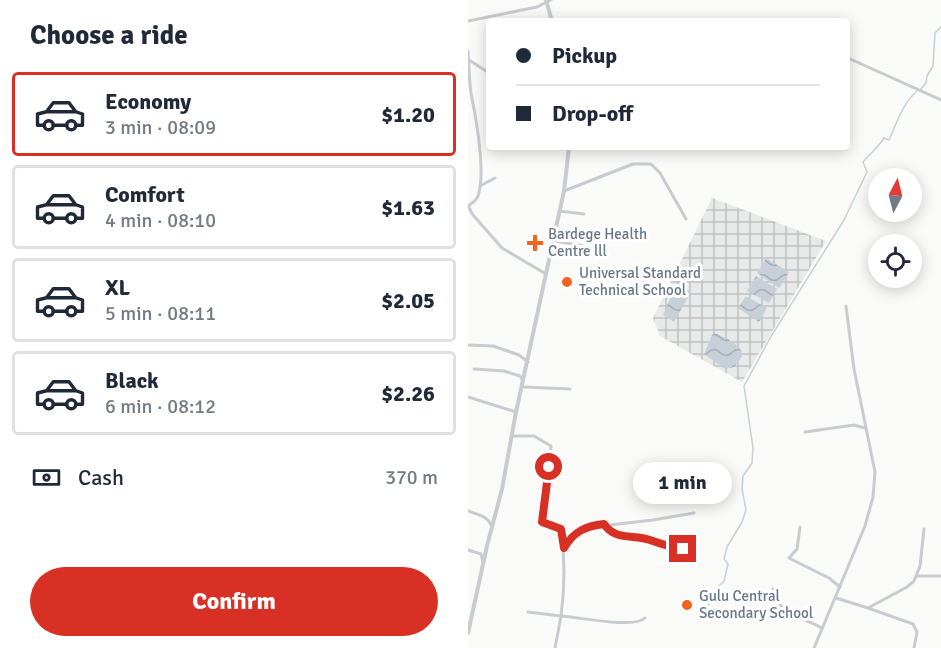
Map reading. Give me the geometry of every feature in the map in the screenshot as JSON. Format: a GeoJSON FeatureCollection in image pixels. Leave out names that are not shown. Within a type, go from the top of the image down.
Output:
{"type":"FeatureCollection","features":[{"type":"Feature","properties":{"kind":"street"},"geometry":{"type":"LineString","coordinates":[[468,21],[525,10],[548,1],[551,18]]}},
{"type":"Feature","properties":{"kind":"street"},"geometry":{"type":"LineString","coordinates":[[468,51],[471,89],[477,117],[481,171],[476,201],[468,206],[506,251],[546,274]]}},
{"type":"Feature","properties":{"kind":"street"},"geometry":{"type":"LineString","coordinates":[[850,59],[941,100]]}},
{"type":"Feature","properties":{"kind":"street"},"geometry":{"type":"LineString","coordinates":[[469,60],[486,71]]}},
{"type":"Feature","properties":{"kind":"street"},"geometry":{"type":"LineString","coordinates":[[468,633],[502,489],[511,436],[564,191],[569,150]]}},
{"type":"Feature","properties":{"kind":"street"},"geometry":{"type":"LineString","coordinates":[[564,191],[633,164],[651,164],[660,173],[686,219]]}},
{"type":"Feature","properties":{"kind":"street"},"geometry":{"type":"LineString","coordinates":[[480,186],[495,178]]}},
{"type":"Feature","properties":{"kind":"street"},"geometry":{"type":"LineString","coordinates":[[559,211],[584,214]]}},
{"type":"Feature","properties":{"kind":"street"},"geometry":{"type":"LineString","coordinates":[[552,240],[586,246],[606,256]]}},
{"type":"Feature","properties":{"kind":"street"},"geometry":{"type":"LineString","coordinates":[[814,648],[865,526],[873,497],[875,472],[854,369],[846,306]]}},
{"type":"Feature","properties":{"kind":"street"},"geometry":{"type":"LineString","coordinates":[[468,345],[493,346],[519,355],[528,362]]}},
{"type":"Feature","properties":{"kind":"street"},"geometry":{"type":"LineString","coordinates":[[474,369],[509,372],[520,376],[523,385]]}},
{"type":"Feature","properties":{"kind":"street"},"geometry":{"type":"LineString","coordinates":[[523,385],[570,389]]}},
{"type":"Feature","properties":{"kind":"street"},"geometry":{"type":"LineString","coordinates":[[468,397],[516,412]]}},
{"type":"Feature","properties":{"kind":"street"},"geometry":{"type":"LineString","coordinates":[[805,432],[854,425],[867,429]]}},
{"type":"Feature","properties":{"kind":"street"},"geometry":{"type":"LineString","coordinates":[[511,436],[534,436],[551,447],[542,522],[561,529],[564,548],[564,593],[555,648]]}},
{"type":"Feature","properties":{"kind":"street"},"geometry":{"type":"LineString","coordinates":[[468,511],[485,517],[492,527]]}},
{"type":"Feature","properties":{"kind":"street"},"geometry":{"type":"LineString","coordinates":[[564,548],[571,537],[584,528],[694,513]]}},
{"type":"Feature","properties":{"kind":"street"},"geometry":{"type":"LineString","coordinates":[[604,524],[609,531],[617,535],[643,538],[663,546],[683,549]]}},
{"type":"Feature","properties":{"kind":"street"},"geometry":{"type":"LineString","coordinates":[[800,527],[797,549],[789,558],[829,578],[840,587]]}},
{"type":"Feature","properties":{"kind":"street"},"geometry":{"type":"LineString","coordinates":[[868,608],[907,587],[918,576],[924,529]]}},
{"type":"Feature","properties":{"kind":"street"},"geometry":{"type":"LineString","coordinates":[[468,550],[481,554],[483,564]]}},
{"type":"Feature","properties":{"kind":"street"},"geometry":{"type":"LineString","coordinates":[[918,576],[941,576]]}},
{"type":"Feature","properties":{"kind":"street"},"geometry":{"type":"LineString","coordinates":[[772,589],[777,603],[783,610],[822,628]]}},
{"type":"Feature","properties":{"kind":"street"},"geometry":{"type":"LineString","coordinates":[[836,598],[913,624],[916,632],[914,648]]}},
{"type":"Feature","properties":{"kind":"street"},"geometry":{"type":"LineString","coordinates":[[528,612],[630,623],[642,621],[645,618]]}},
{"type":"Feature","properties":{"kind":"shaded area"},"geometry":{"type":"Polygon","coordinates":[[[712,198],[826,241],[742,382],[660,336],[653,318],[712,198]]]}},
{"type":"Feature","properties":{"kind":"water"},"geometry":{"type":"Polygon","coordinates":[[[766,258],[789,272],[779,288],[757,273],[766,258]]]}},
{"type":"Feature","properties":{"kind":"water"},"geometry":{"type":"Polygon","coordinates":[[[756,276],[777,289],[769,303],[747,291],[756,276]]]}},
{"type":"Feature","properties":{"kind":"water"},"geometry":{"type":"Polygon","coordinates":[[[677,283],[691,292],[674,322],[663,315],[677,283]]]}},
{"type":"Feature","properties":{"kind":"water"},"geometry":{"type":"Polygon","coordinates":[[[746,296],[767,308],[759,322],[738,308],[746,296]]]}},
{"type":"Feature","properties":{"kind":"water"},"geometry":{"type":"Polygon","coordinates":[[[714,333],[731,341],[741,350],[741,358],[734,367],[725,369],[704,354],[714,333]]]}},
{"type":"Feature","properties":{"kind":"waterway"},"geometry":{"type":"LineString","coordinates":[[921,89],[933,66],[935,33],[941,27]]}},
{"type":"Feature","properties":{"kind":"waterway"},"geometry":{"type":"LineString","coordinates":[[706,615],[716,589],[724,581],[728,564],[724,559],[727,547],[742,522],[746,510],[742,489],[743,476],[752,463],[753,448],[744,386],[770,338],[844,220],[867,172],[863,162],[884,138],[889,140],[904,108],[917,91]]}},
{"type":"Feature","properties":{"kind":"place","name":"Bardege Health Centre lll"},"geometry":{"type":"Point","coordinates":[535,243]}},
{"type":"Feature","properties":{"kind":"place","name":"Universal Standard Technical School"},"geometry":{"type":"Point","coordinates":[567,282]}},
{"type":"Feature","properties":{"kind":"place","name":"Gulu Central Secondary School"},"geometry":{"type":"Point","coordinates":[687,605]}},
{"type":"Feature","properties":{"kind":"route"},"geometry":{"type":"LineString","coordinates":[[549,467],[542,522],[561,529],[564,548],[571,537],[584,528],[604,524],[609,531],[617,535],[643,538],[663,546],[683,549]]}}]}
